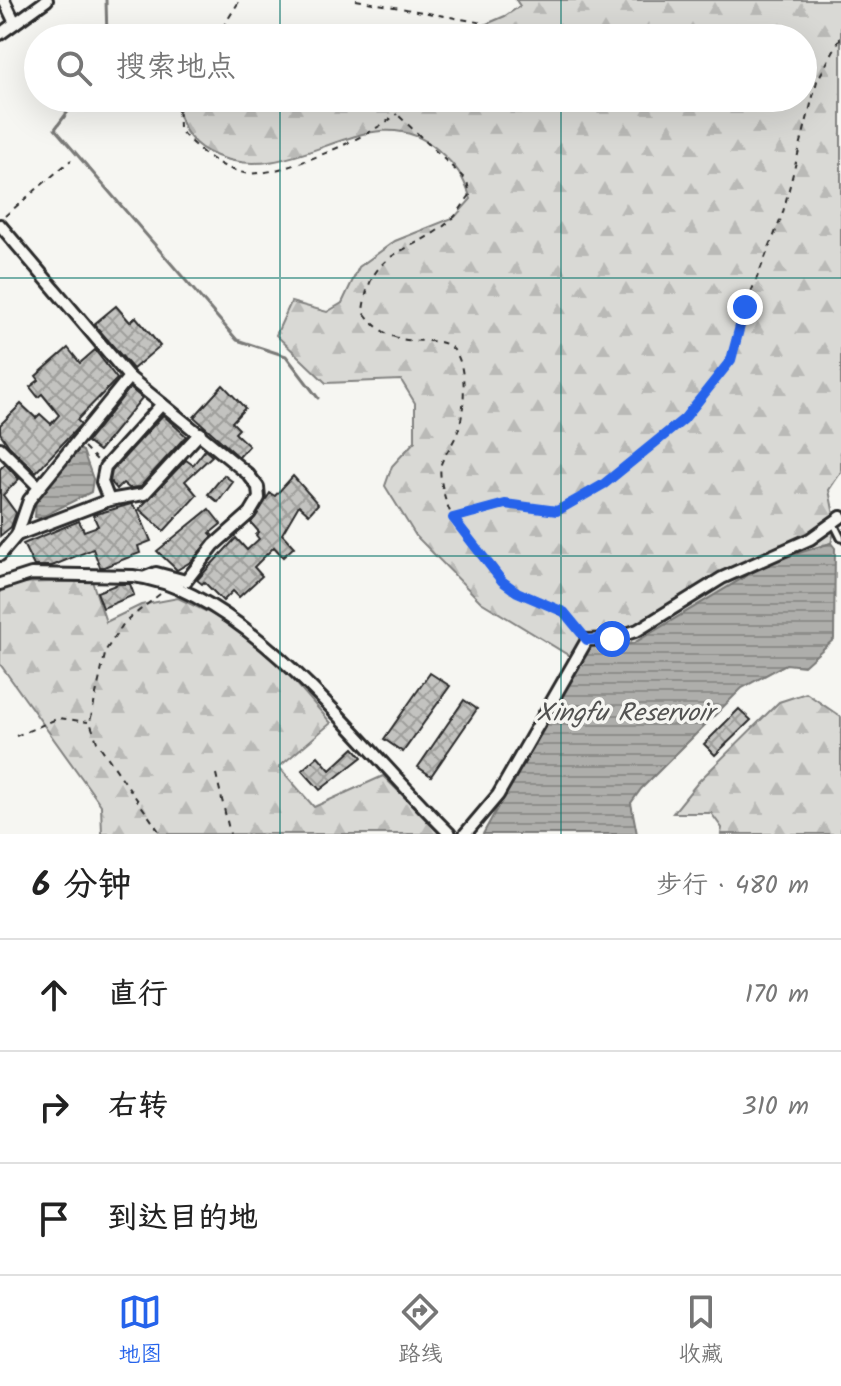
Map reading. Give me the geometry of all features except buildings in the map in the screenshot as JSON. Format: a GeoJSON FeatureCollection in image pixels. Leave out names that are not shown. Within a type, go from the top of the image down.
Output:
{"type":"FeatureCollection","features":[{"type":"Feature","properties":{"kind":"street"},"geometry":{"type":"LineString","coordinates":[[4,0],[15,23]]}},
{"type":"Feature","properties":{"kind":"street"},"geometry":{"type":"LineString","coordinates":[[0,34],[47,0]]}},
{"type":"Feature","properties":{"kind":"street"},"geometry":{"type":"LineString","coordinates":[[0,223],[129,377],[200,433],[248,474],[258,487],[259,498],[250,513],[214,545],[186,581],[179,582],[156,573],[146,577]]}},
{"type":"Feature","properties":{"kind":"street"},"geometry":{"type":"LineString","coordinates":[[0,555],[17,535],[29,500],[129,377]]}},
{"type":"Feature","properties":{"kind":"street"},"geometry":{"type":"LineString","coordinates":[[109,500],[102,482],[105,467],[162,404]]}},
{"type":"Feature","properties":{"kind":"street"},"geometry":{"type":"LineString","coordinates":[[17,535],[109,500],[144,494],[200,433]]}},
{"type":"Feature","properties":{"kind":"street"},"geometry":{"type":"LineString","coordinates":[[0,448],[39,487]]}},
{"type":"Feature","properties":{"kind":"street"},"geometry":{"type":"LineString","coordinates":[[465,834],[498,795],[587,640],[612,639],[638,630],[722,578],[838,520]]}},
{"type":"Feature","properties":{"kind":"street"},"geometry":{"type":"LineString","coordinates":[[0,584],[31,574],[146,577],[211,604],[269,645],[450,834]]}},
{"type":"Feature","properties":{"kind":"lane"},"geometry":{"type":"LineString","coordinates":[[838,520],[841,538]]}},
{"type":"Feature","properties":{"kind":"path"},"geometry":{"type":"LineString","coordinates":[[225,24],[240,0]]}},
{"type":"Feature","properties":{"kind":"path"},"geometry":{"type":"LineString","coordinates":[[356,0],[484,24]]}},
{"type":"Feature","properties":{"kind":"path"},"geometry":{"type":"LineString","coordinates":[[817,81],[841,37]]}},
{"type":"Feature","properties":{"kind":"path"},"geometry":{"type":"LineString","coordinates":[[178,112],[179,129],[184,136],[224,166],[246,173],[267,173],[357,140],[376,131],[397,114],[467,181],[470,195],[450,221],[379,264],[365,296],[363,311],[375,330],[407,342],[439,342],[453,348],[465,370],[459,430],[441,465],[453,518],[496,572],[517,592],[564,612],[587,640]]}},
{"type":"Feature","properties":{"kind":"path"},"geometry":{"type":"LineString","coordinates":[[453,518],[505,504],[557,511],[604,484],[684,419],[731,360],[745,307],[782,216],[809,112]]}},
{"type":"Feature","properties":{"kind":"path"},"geometry":{"type":"LineString","coordinates":[[0,223],[71,160]]}},
{"type":"Feature","properties":{"kind":"path"},"geometry":{"type":"LineString","coordinates":[[77,441],[105,467]]}},
{"type":"Feature","properties":{"kind":"path"},"geometry":{"type":"LineString","coordinates":[[161,834],[97,742],[90,722],[106,650],[124,623],[155,596],[172,588]]}},
{"type":"Feature","properties":{"kind":"path"},"geometry":{"type":"LineString","coordinates":[[16,736],[59,718],[90,722]]}},
{"type":"Feature","properties":{"kind":"path"},"geometry":{"type":"LineString","coordinates":[[216,774],[230,834]]}},
{"type":"Feature","properties":{"kind":"green space"},"geometry":{"type":"Polygon","coordinates":[[[516,0],[841,0],[841,472],[829,490],[836,525],[831,543],[770,562],[634,643],[612,648],[587,644],[578,661],[481,602],[416,536],[385,486],[392,466],[415,441],[415,403],[401,380],[326,383],[276,335],[291,302],[327,312],[342,303],[359,267],[395,241],[455,217],[471,199],[459,172],[438,150],[413,135],[387,131],[360,135],[276,161],[247,163],[217,156],[201,148],[190,137],[178,112],[817,112],[817,24],[486,24],[520,6],[516,0]]]}},
{"type":"Feature","properties":{"kind":"green space"},"geometry":{"type":"Polygon","coordinates":[[[92,581],[106,622],[141,605],[178,598],[216,616],[269,652],[331,723],[279,767],[314,807],[383,776],[442,834],[102,834],[101,805],[0,664],[0,589],[14,583],[92,581]]]}},
{"type":"Feature","properties":{"kind":"green space"},"geometry":{"type":"Polygon","coordinates":[[[806,693],[841,717],[841,834],[721,834],[722,828],[711,813],[673,813],[699,781],[779,702],[806,693]]]}},
{"type":"Feature","properties":{"kind":"water"},"geometry":{"type":"Polygon","coordinates":[[[79,449],[83,451],[93,479],[91,492],[40,518],[35,517],[36,500],[79,449]]]}},
{"type":"Feature","properties":{"kind":"water","name":"Xingfu Reservoir"},"geometry":{"type":"Polygon","coordinates":[[[831,543],[835,548],[834,639],[804,666],[786,664],[742,688],[641,789],[631,803],[637,834],[483,834],[587,644],[612,648],[634,643],[770,562],[831,543]]]}},
{"type":"Feature","properties":{"kind":"waterway"},"geometry":{"type":"LineString","coordinates":[[106,0],[107,24]]}},
{"type":"Feature","properties":{"kind":"waterway"},"geometry":{"type":"LineString","coordinates":[[68,112],[55,129],[237,340],[286,356],[318,398]]}},
{"type":"Feature","properties":{"kind":"route"},"geometry":{"type":"LineString","coordinates":[[612,639],[587,640],[564,612],[517,592],[502,581],[453,518],[505,504],[557,511],[604,484],[684,419],[731,360],[745,307]]}}]}
